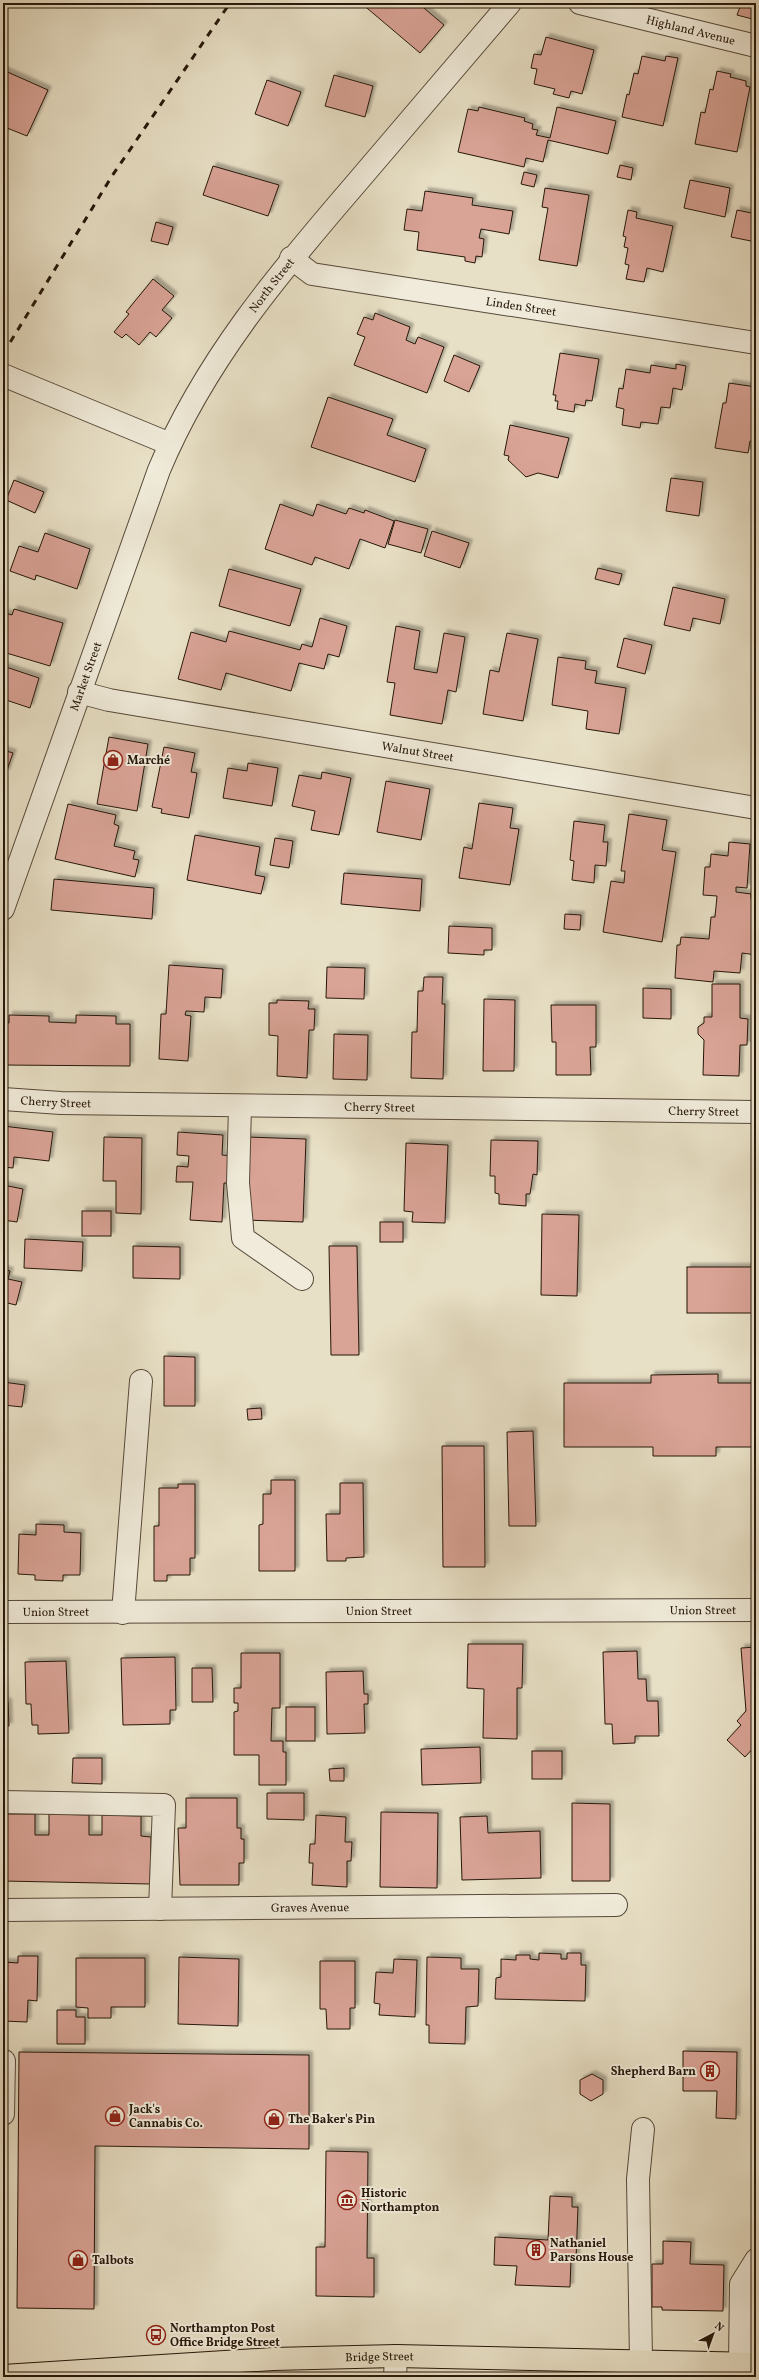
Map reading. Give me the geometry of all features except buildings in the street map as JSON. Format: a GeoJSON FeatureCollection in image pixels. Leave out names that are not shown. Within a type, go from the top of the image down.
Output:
{"type":"FeatureCollection","features":[{"type":"Feature","properties":{"kind":"highway","name":"Bridge Street"},"geometry":{"type":"LineString","coordinates":[[3,2376],[98,2374],[273,2359],[395,2367],[641,2361],[736,2367]]}},
{"type":"Feature","properties":{"kind":"street","name":"North Street"},"geometry":{"type":"LineString","coordinates":[[170,444],[229,342],[291,258],[510,3]]}},
{"type":"Feature","properties":{"kind":"street","name":"Highland Avenue"},"geometry":{"type":"LineString","coordinates":[[580,3],[756,46]]}},
{"type":"Feature","properties":{"kind":"street","name":"Linden Street"},"geometry":{"type":"LineString","coordinates":[[291,258],[312,274],[756,343]]}},
{"type":"Feature","properties":{"kind":"street"},"geometry":{"type":"LineString","coordinates":[[3,375],[170,444]]}},
{"type":"Feature","properties":{"kind":"street","name":"Market Street"},"geometry":{"type":"LineString","coordinates":[[3,909],[79,692],[170,444]]}},
{"type":"Feature","properties":{"kind":"street","name":"Walnut Street"},"geometry":{"type":"LineString","coordinates":[[79,692],[108,700],[756,808]]}},
{"type":"Feature","properties":{"kind":"street","name":"Cherry Street"},"geometry":{"type":"LineString","coordinates":[[3,1099],[61,1103],[756,1112]]}},
{"type":"Feature","properties":{"kind":"street"},"geometry":{"type":"LineString","coordinates":[[240,1106],[238,1183],[243,1238],[302,1279]]}},
{"type":"Feature","properties":{"kind":"street"},"geometry":{"type":"LineString","coordinates":[[123,1613],[141,1381]]}},
{"type":"Feature","properties":{"kind":"street","name":"Union Street"},"geometry":{"type":"LineString","coordinates":[[3,1612],[123,1613],[756,1610]]}},
{"type":"Feature","properties":{"kind":"street"},"geometry":{"type":"LineString","coordinates":[[3,1802],[164,1805],[160,1909]]}},
{"type":"Feature","properties":{"kind":"street","name":"Graves Avenue"},"geometry":{"type":"LineString","coordinates":[[3,1910],[616,1905]]}},
{"type":"Feature","properties":{"kind":"street"},"geometry":{"type":"LineString","coordinates":[[3,2114],[4,2061]]}},
{"type":"Feature","properties":{"kind":"street"},"geometry":{"type":"LineString","coordinates":[[641,2361],[638,2179],[643,2128]]}},
{"type":"Feature","properties":{"kind":"street"},"geometry":{"type":"LineString","coordinates":[[736,2367],[741,2284],[756,2260]]}},
{"type":"Feature","properties":{"kind":"railway"},"geometry":{"type":"LineString","coordinates":[[3,354],[112,176],[230,3]]}},
{"type":"Feature","properties":{"kind":"place","name":"Marché"},"geometry":{"type":"Point","coordinates":[113,760]}},
{"type":"Feature","properties":{"kind":"place","name":"Shepherd Barn"},"geometry":{"type":"Point","coordinates":[710,2071]}},
{"type":"Feature","properties":{"kind":"place","name":"Jack's Cannabis Co."},"geometry":{"type":"Point","coordinates":[115,2116]}},
{"type":"Feature","properties":{"kind":"place","name":"The Baker's Pin"},"geometry":{"type":"Point","coordinates":[274,2119]}},
{"type":"Feature","properties":{"kind":"place","name":"Historic Northampton"},"geometry":{"type":"Point","coordinates":[347,2200]}},
{"type":"Feature","properties":{"kind":"place","name":"Nathaniel Parsons House"},"geometry":{"type":"Point","coordinates":[536,2250]}},
{"type":"Feature","properties":{"kind":"place","name":"Talbots"},"geometry":{"type":"Point","coordinates":[78,2260]}},
{"type":"Feature","properties":{"kind":"place","name":"Northampton Post Office Bridge Street"},"geometry":{"type":"Point","coordinates":[156,2335]}}]}
